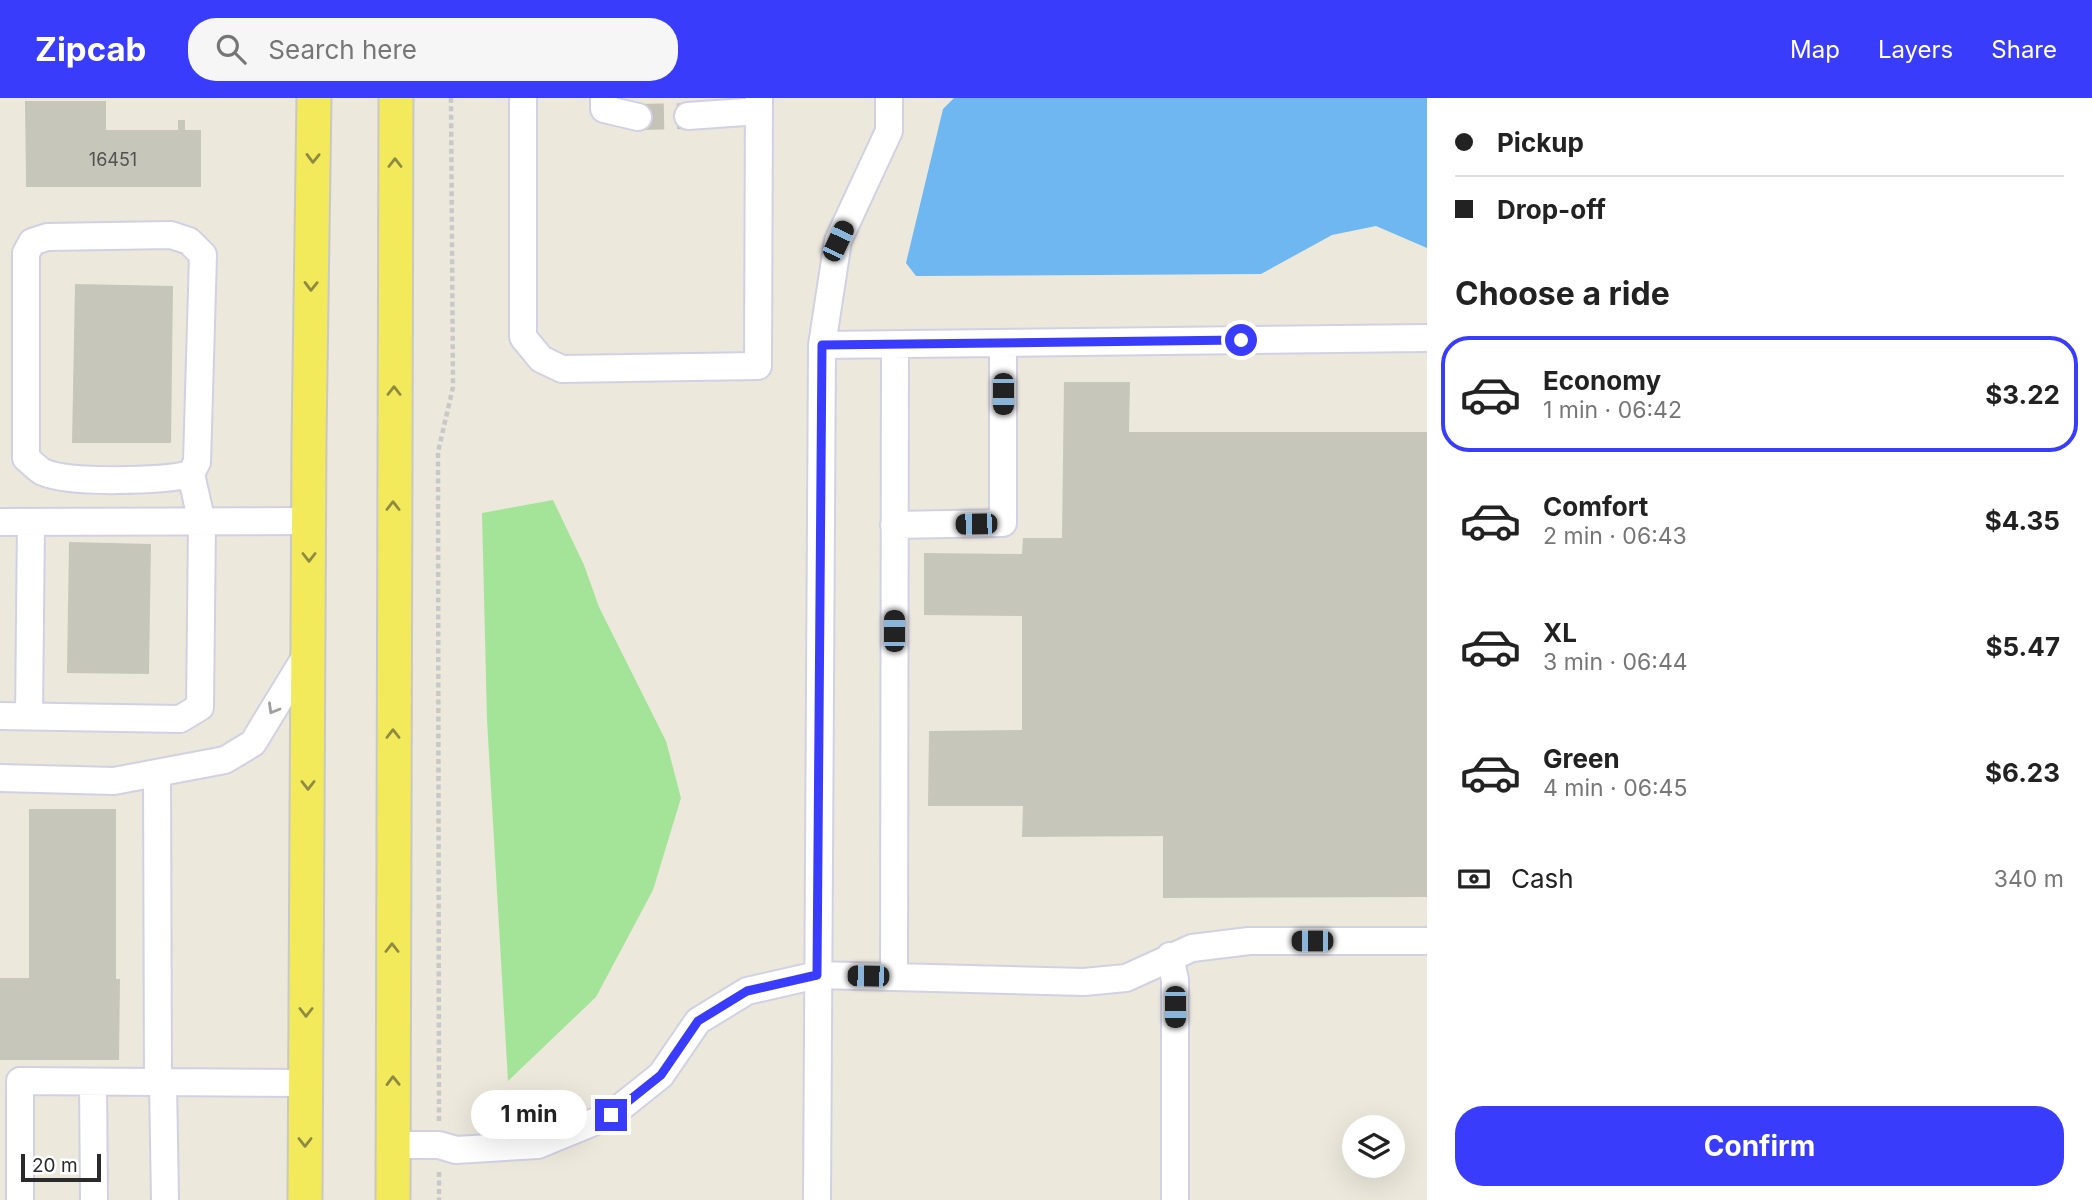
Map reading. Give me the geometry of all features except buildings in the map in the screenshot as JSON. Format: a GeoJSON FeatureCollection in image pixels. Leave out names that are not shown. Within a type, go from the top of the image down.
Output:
{"type":"FeatureCollection","features":[{"type":"Feature","properties":{"kind":"main road"},"geometry":{"type":"LineString","coordinates":[[305,1200],[314,98]]}},
{"type":"Feature","properties":{"kind":"main road"},"geometry":{"type":"LineString","coordinates":[[393,1200],[396,98]]}},
{"type":"Feature","properties":{"kind":"lane"},"geometry":{"type":"LineString","coordinates":[[523,98],[523,337],[541,359],[562,369],[758,366],[759,105],[688,116]]}},
{"type":"Feature","properties":{"kind":"lane"},"geometry":{"type":"LineString","coordinates":[[604,98],[604,109],[638,117]]}},
{"type":"Feature","properties":{"kind":"lane"},"geometry":{"type":"LineString","coordinates":[[817,1200],[822,345],[838,241],[888,131],[889,98]]}},
{"type":"Feature","properties":{"kind":"lane"},"geometry":{"type":"LineString","coordinates":[[0,716],[180,719],[200,707],[202,523],[191,474],[197,462],[198,449],[203,255],[189,241],[171,235],[47,237],[32,242],[26,253],[26,458],[42,472],[67,478],[169,480],[191,474]]}},
{"type":"Feature","properties":{"kind":"lane"},"geometry":{"type":"LineString","coordinates":[[822,345],[1427,338]]}},
{"type":"Feature","properties":{"kind":"lane"},"geometry":{"type":"LineString","coordinates":[[894,525],[1003,523],[1003,343]]}},
{"type":"Feature","properties":{"kind":"lane"},"geometry":{"type":"LineString","coordinates":[[894,977],[895,344]]}},
{"type":"Feature","properties":{"kind":"lane"},"geometry":{"type":"LineString","coordinates":[[0,522],[309,521]]}},
{"type":"Feature","properties":{"kind":"lane"},"geometry":{"type":"LineString","coordinates":[[29,716],[31,523]]}},
{"type":"Feature","properties":{"kind":"lane"},"geometry":{"type":"LineString","coordinates":[[0,778],[114,781],[225,760],[253,743],[309,651]]}},
{"type":"Feature","properties":{"kind":"lane"},"geometry":{"type":"LineString","coordinates":[[157,774],[164,1200]]}},
{"type":"Feature","properties":{"kind":"lane"},"geometry":{"type":"LineString","coordinates":[[393,1145],[439,1145],[456,1150],[538,1145],[611,1115],[661,1075],[698,1021],[747,991],[817,975],[1084,982],[1126,978],[1192,948],[1249,941],[1427,941]]}},
{"type":"Feature","properties":{"kind":"lane"},"geometry":{"type":"LineString","coordinates":[[1170,956],[1175,980],[1175,1200]]}},
{"type":"Feature","properties":{"kind":"lane"},"geometry":{"type":"LineString","coordinates":[[93,1082],[94,1200]]}},
{"type":"Feature","properties":{"kind":"lane"},"geometry":{"type":"LineString","coordinates":[[20,1200],[10,1084],[305,1083]]}},
{"type":"Feature","properties":{"kind":"path"},"geometry":{"type":"LineString","coordinates":[[439,1200],[438,452],[453,387],[451,98]]}},
{"type":"Feature","properties":{"kind":"green space"},"geometry":{"type":"Polygon","coordinates":[[[553,500],[584,565],[599,607],[666,741],[681,798],[653,890],[596,997],[508,1081],[487,720],[482,513],[553,500]]]}},
{"type":"Feature","properties":{"kind":"water"},"geometry":{"type":"Polygon","coordinates":[[[954,98],[1427,98],[1427,248],[1376,226],[1332,235],[1261,274],[916,276],[906,263],[943,109],[954,98]]]}},
{"type":"Feature","properties":{"kind":"tunnel"},"geometry":{"type":"LineString","coordinates":[[638,117],[688,116]]}},
{"type":"Feature","properties":{"kind":"route"},"geometry":{"type":"LineString","coordinates":[[611,1115],[661,1075],[698,1021],[747,991],[817,975],[822,345],[1241,340]]}}]}
